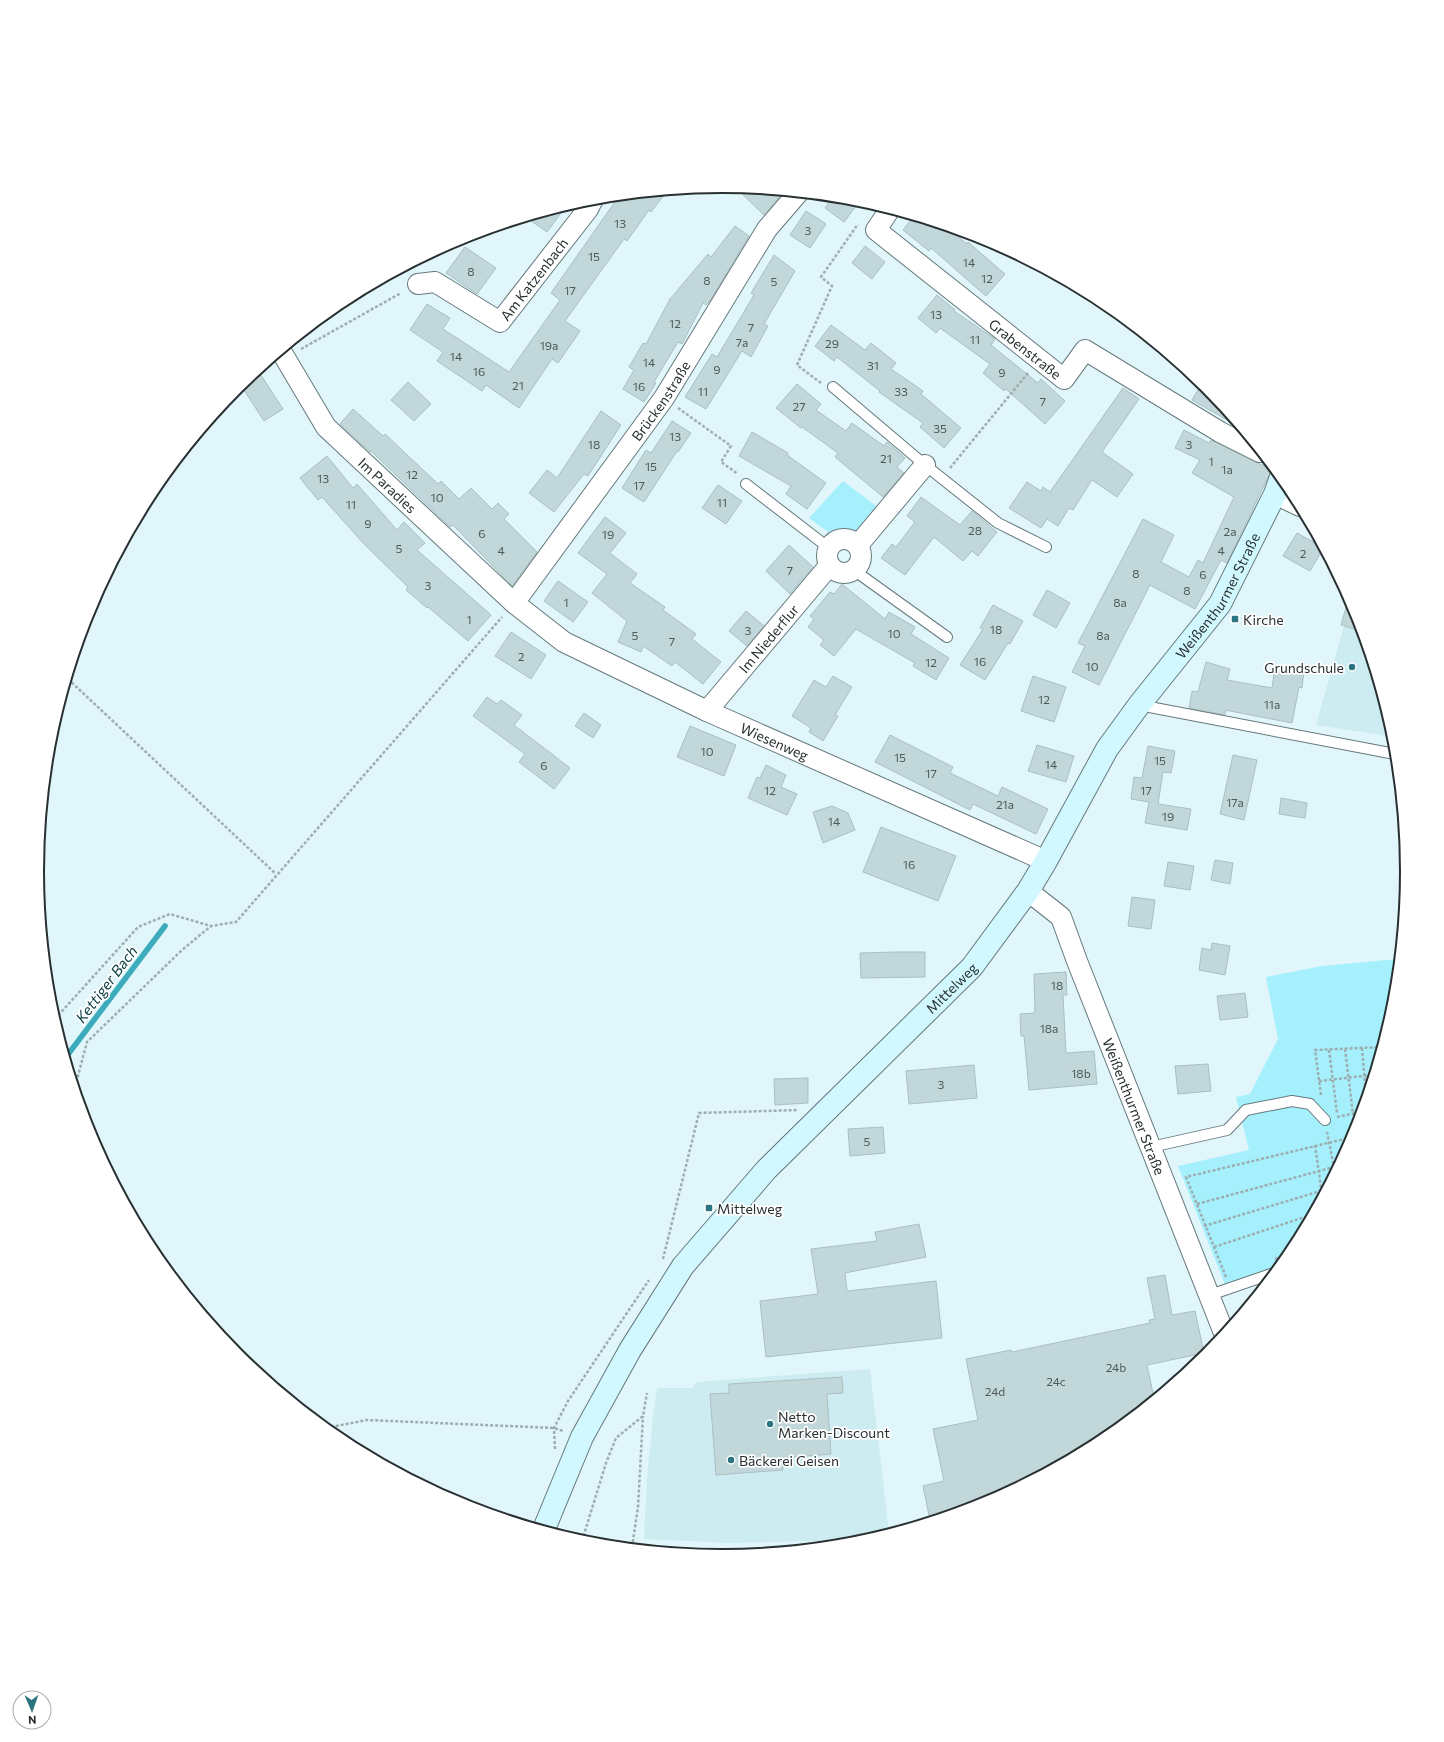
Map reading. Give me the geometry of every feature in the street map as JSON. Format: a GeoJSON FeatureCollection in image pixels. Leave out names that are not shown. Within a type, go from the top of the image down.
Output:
{"type":"FeatureCollection","features":[{"type":"Feature","properties":{"kind":"street","name":"Brückenstraße"},"geometry":{"type":"LineString","coordinates":[[514,603],[664,398],[767,229],[795,197]]}},
{"type":"Feature","properties":{"kind":"street","name":"Am Katzenbach"},"geometry":{"type":"LineString","coordinates":[[418,284],[435,282],[500,322],[589,206]]}},
{"type":"Feature","properties":{"kind":"street"},"geometry":{"type":"LineString","coordinates":[[876,230],[887,214]]}},
{"type":"Feature","properties":{"kind":"street","name":"Grabenstraße"},"geometry":{"type":"LineString","coordinates":[[876,230],[1064,379],[1084,350],[1220,432],[1252,448]]}},
{"type":"Feature","properties":{"kind":"street","name":"Im Paradies"},"geometry":{"type":"LineString","coordinates":[[283,354],[326,427],[514,603]]}},
{"type":"Feature","properties":{"kind":"street"},"geometry":{"type":"LineString","coordinates":[[829,557],[836,572],[842,574],[855,571],[862,558],[858,545],[926,465]]}},
{"type":"Feature","properties":{"kind":"street","name":"Weißenthurmer Straße"},"geometry":{"type":"LineString","coordinates":[[1046,862],[1107,749],[1139,705],[1220,604],[1278,486]]}},
{"type":"Feature","properties":{"kind":"street","name":"Im Niederflur"},"geometry":{"type":"LineString","coordinates":[[707,711],[829,557],[835,542],[840,539],[846,539],[858,545]]}},
{"type":"Feature","properties":{"kind":"street","name":"Wiesenweg"},"geometry":{"type":"LineString","coordinates":[[514,603],[564,642],[707,711],[1046,862]]}},
{"type":"Feature","properties":{"kind":"street","name":"Mittelweg"},"geometry":{"type":"LineString","coordinates":[[546,1526],[582,1437],[630,1350],[673,1262],[972,968],[1028,891],[1046,862]]}},
{"type":"Feature","properties":{"kind":"street","name":"Weißenthurmer Straße"},"geometry":{"type":"LineString","coordinates":[[1028,891],[1061,917],[1222,1328]]}},
{"type":"Feature","properties":{"kind":"lane"},"geometry":{"type":"LineString","coordinates":[[833,387],[926,465],[998,522],[1046,547]]}},
{"type":"Feature","properties":{"kind":"lane"},"geometry":{"type":"LineString","coordinates":[[746,484],[829,557]]}},
{"type":"Feature","properties":{"kind":"lane"},"geometry":{"type":"LineString","coordinates":[[855,571],[947,638]]}},
{"type":"Feature","properties":{"kind":"lane"},"geometry":{"type":"LineString","coordinates":[[1139,705],[1389,753]]}},
{"type":"Feature","properties":{"kind":"lane"},"geometry":{"type":"LineString","coordinates":[[1151,1147],[1227,1130],[1246,1110],[1292,1101],[1310,1104],[1325,1120]]}},
{"type":"Feature","properties":{"kind":"lane"},"geometry":{"type":"LineString","coordinates":[[1210,1295],[1266,1276]]}},
{"type":"Feature","properties":{"kind":"path"},"geometry":{"type":"LineString","coordinates":[[833,387],[824,385],[798,365],[832,286],[821,277],[859,223],[876,230]]}},
{"type":"Feature","properties":{"kind":"path"},"geometry":{"type":"LineString","coordinates":[[284,353],[418,284]]}},
{"type":"Feature","properties":{"kind":"path"},"geometry":{"type":"LineString","coordinates":[[942,478],[1038,359]]}},
{"type":"Feature","properties":{"kind":"path"},"geometry":{"type":"LineString","coordinates":[[664,398],[731,446],[721,462],[741,477],[746,484]]}},
{"type":"Feature","properties":{"kind":"path"},"geometry":{"type":"LineString","coordinates":[[60,1014],[138,927],[170,914],[211,926],[236,922],[276,874],[514,603]]}},
{"type":"Feature","properties":{"kind":"path"},"geometry":{"type":"LineString","coordinates":[[71,683],[276,874]]}},
{"type":"Feature","properties":{"kind":"path"},"geometry":{"type":"LineString","coordinates":[[77,1079],[87,1042],[182,950],[211,926]]}},
{"type":"Feature","properties":{"kind":"path"},"geometry":{"type":"LineString","coordinates":[[1333,1163],[1325,1120],[1315,1050],[1377,1047]]}},
{"type":"Feature","properties":{"kind":"path"},"geometry":{"type":"LineString","coordinates":[[1362,1048],[1365,1084]]}},
{"type":"Feature","properties":{"kind":"path"},"geometry":{"type":"LineString","coordinates":[[1325,1120],[1353,1114],[1346,1049]]}},
{"type":"Feature","properties":{"kind":"path"},"geometry":{"type":"LineString","coordinates":[[1330,1050],[1338,1117]]}},
{"type":"Feature","properties":{"kind":"path"},"geometry":{"type":"LineString","coordinates":[[1319,1081],[1368,1076]]}},
{"type":"Feature","properties":{"kind":"path"},"geometry":{"type":"LineString","coordinates":[[658,1265],[673,1262],[699,1112],[828,1110]]}},
{"type":"Feature","properties":{"kind":"path"},"geometry":{"type":"LineString","coordinates":[[1226,1277],[1186,1177],[1344,1139]]}},
{"type":"Feature","properties":{"kind":"path"},"geometry":{"type":"LineString","coordinates":[[1315,1145],[1322,1186]]}},
{"type":"Feature","properties":{"kind":"path"},"geometry":{"type":"LineString","coordinates":[[1197,1204],[1331,1168]]}},
{"type":"Feature","properties":{"kind":"path"},"geometry":{"type":"LineString","coordinates":[[1185,1232],[1319,1191]]}},
{"type":"Feature","properties":{"kind":"path"},"geometry":{"type":"LineString","coordinates":[[1214,1247],[1305,1217]]}},
{"type":"Feature","properties":{"kind":"path"},"geometry":{"type":"LineString","coordinates":[[554,1428],[568,1401],[650,1278]]}},
{"type":"Feature","properties":{"kind":"path"},"geometry":{"type":"LineString","coordinates":[[633,1543],[638,1507],[643,1416],[647,1393]]}},
{"type":"Feature","properties":{"kind":"path"},"geometry":{"type":"LineString","coordinates":[[584,1535],[606,1463],[616,1438],[643,1416]]}},
{"type":"Feature","properties":{"kind":"path"},"geometry":{"type":"LineString","coordinates":[[333,1427],[367,1420],[554,1428],[582,1437]]}},
{"type":"Feature","properties":{"kind":"shaded area"},"geometry":{"type":"Polygon","coordinates":[[[843,481],[879,508],[860,532],[831,534],[809,518],[843,481]]]}},
{"type":"Feature","properties":{"kind":"shaded area","name":"Grundschule"},"geometry":{"type":"Polygon","coordinates":[[[1348,612],[1364,653],[1377,696],[1386,736],[1316,725],[1348,612]]]}},
{"type":"Feature","properties":{"kind":"shaded area"},"geometry":{"type":"Polygon","coordinates":[[[1394,959],[1387,1003],[1377,1046],[1364,1089],[1330,1171],[1286,1248],[1269,1271],[1226,1287],[1178,1166],[1249,1150],[1236,1097],[1250,1094],[1278,1039],[1266,977],[1322,966],[1394,959]]]}},
{"type":"Feature","properties":{"kind":"shaded area"},"geometry":{"type":"Polygon","coordinates":[[[870,1369],[888,1528],[823,1541],[729,1543],[644,1539],[647,1478],[657,1388],[692,1388],[697,1382],[870,1369]]]}},
{"type":"Feature","properties":{"kind":"building"},"geometry":{"type":"Polygon","coordinates":[[[742,193],[781,196],[764,215],[742,193]]]}},
{"type":"Feature","properties":{"kind":"building"},"geometry":{"type":"Polygon","coordinates":[[[663,196],[651,212],[649,210],[627,241],[624,239],[565,321],[580,331],[558,363],[552,359],[519,408],[486,385],[482,391],[437,361],[443,352],[410,330],[427,304],[450,318],[443,329],[509,372],[560,300],[551,293],[615,202],[663,196]]]}},
{"type":"Feature","properties":{"kind":"building"},"geometry":{"type":"Polygon","coordinates":[[[829,202],[856,206],[844,222],[825,208],[829,202]]]}},
{"type":"Feature","properties":{"kind":"building"},"geometry":{"type":"Polygon","coordinates":[[[806,211],[826,224],[810,248],[790,235],[806,211]]]}},
{"type":"Feature","properties":{"kind":"building"},"geometry":{"type":"Polygon","coordinates":[[[561,213],[547,232],[531,221],[561,213]]]}},
{"type":"Feature","properties":{"kind":"building"},"geometry":{"type":"Polygon","coordinates":[[[911,220],[956,235],[967,244],[968,242],[1005,274],[986,296],[931,248],[929,251],[903,230],[911,220]]]}},
{"type":"Feature","properties":{"kind":"building"},"geometry":{"type":"Polygon","coordinates":[[[735,226],[749,236],[710,301],[706,305],[703,303],[682,344],[678,342],[644,402],[623,389],[634,370],[629,367],[643,343],[646,344],[670,299],[708,254],[711,257],[735,226]]]}},
{"type":"Feature","properties":{"kind":"building"},"geometry":{"type":"Polygon","coordinates":[[[865,246],[885,262],[872,279],[852,263],[865,246]]]}},
{"type":"Feature","properties":{"kind":"building"},"geometry":{"type":"Polygon","coordinates":[[[465,247],[496,268],[477,294],[446,273],[465,247]]]}},
{"type":"Feature","properties":{"kind":"building"},"geometry":{"type":"Polygon","coordinates":[[[774,255],[795,271],[764,324],[768,326],[751,357],[742,351],[706,409],[685,397],[712,354],[717,357],[754,295],[751,293],[774,255]]]}},
{"type":"Feature","properties":{"kind":"building"},"geometry":{"type":"Polygon","coordinates":[[[937,295],[955,310],[954,311],[995,339],[991,345],[1038,383],[1041,379],[1065,401],[1045,424],[1006,389],[1004,391],[983,373],[990,364],[940,328],[936,333],[918,318],[937,295]]]}},
{"type":"Feature","properties":{"kind":"building"},"geometry":{"type":"Polygon","coordinates":[[[831,325],[865,350],[871,343],[896,363],[891,369],[923,391],[921,394],[961,428],[944,448],[920,427],[923,423],[879,392],[880,391],[837,357],[834,361],[815,346],[831,325]]]}},
{"type":"Feature","properties":{"kind":"building"},"geometry":{"type":"Polygon","coordinates":[[[261,375],[283,409],[264,421],[244,391],[261,375]]]}},
{"type":"Feature","properties":{"kind":"building"},"geometry":{"type":"Polygon","coordinates":[[[408,382],[431,404],[414,421],[391,400],[408,382]]]}},
{"type":"Feature","properties":{"kind":"building"},"geometry":{"type":"Polygon","coordinates":[[[797,384],[821,404],[816,410],[846,431],[852,423],[884,446],[887,442],[905,458],[897,467],[904,473],[883,497],[835,457],[838,453],[802,427],[801,428],[776,408],[797,384]]]}},
{"type":"Feature","properties":{"kind":"building"},"geometry":{"type":"Polygon","coordinates":[[[1123,388],[1139,399],[1102,452],[1133,474],[1117,497],[1092,480],[1073,510],[1069,508],[1058,526],[1047,519],[1041,528],[1009,508],[1027,482],[1041,491],[1043,487],[1050,492],[1123,388]]]}},
{"type":"Feature","properties":{"kind":"building"},"geometry":{"type":"Polygon","coordinates":[[[1198,389],[1229,421],[1192,400],[1198,389]]]}},
{"type":"Feature","properties":{"kind":"building"},"geometry":{"type":"Polygon","coordinates":[[[353,409],[383,436],[385,434],[438,484],[441,481],[459,499],[471,488],[492,509],[498,503],[509,514],[504,519],[537,552],[512,586],[453,525],[450,527],[371,451],[370,452],[340,424],[353,409]]]}},
{"type":"Feature","properties":{"kind":"building"},"geometry":{"type":"Polygon","coordinates":[[[601,411],[621,425],[588,476],[584,474],[554,512],[529,493],[547,470],[557,478],[601,411]]]}},
{"type":"Feature","properties":{"kind":"building"},"geometry":{"type":"Polygon","coordinates":[[[672,421],[691,433],[678,452],[677,451],[644,502],[622,488],[646,450],[651,453],[672,421]]]}},
{"type":"Feature","properties":{"kind":"building"},"geometry":{"type":"Polygon","coordinates":[[[1184,430],[1209,443],[1211,440],[1266,467],[1270,472],[1227,563],[1221,560],[1195,609],[1150,585],[1099,685],[1072,672],[1085,646],[1078,643],[1143,519],[1174,535],[1161,562],[1189,577],[1198,560],[1203,563],[1234,497],[1192,473],[1200,460],[1175,448],[1184,430]]]}},
{"type":"Feature","properties":{"kind":"building"},"geometry":{"type":"Polygon","coordinates":[[[752,432],[788,453],[787,455],[826,483],[807,509],[786,494],[791,486],[739,456],[752,432]]]}},
{"type":"Feature","properties":{"kind":"building"},"geometry":{"type":"Polygon","coordinates":[[[327,456],[353,488],[357,484],[397,530],[404,522],[425,543],[417,550],[491,615],[468,641],[406,590],[408,587],[364,544],[322,497],[318,500],[300,478],[327,456]]]}},
{"type":"Feature","properties":{"kind":"building"},"geometry":{"type":"Polygon","coordinates":[[[718,485],[742,501],[726,524],[702,508],[718,485]]]}},
{"type":"Feature","properties":{"kind":"building"},"geometry":{"type":"Polygon","coordinates":[[[921,497],[960,525],[972,511],[997,532],[978,556],[972,551],[963,561],[934,537],[905,575],[881,558],[892,544],[896,547],[915,522],[907,516],[921,497]]]}},
{"type":"Feature","properties":{"kind":"building"},"geometry":{"type":"Polygon","coordinates":[[[605,517],[626,533],[610,553],[637,574],[630,583],[665,607],[663,610],[696,634],[692,639],[721,662],[703,684],[675,662],[672,666],[643,646],[641,652],[618,642],[627,621],[592,593],[607,574],[578,553],[605,517]]]}},
{"type":"Feature","properties":{"kind":"building"},"geometry":{"type":"Polygon","coordinates":[[[1297,533],[1315,543],[1320,553],[1310,571],[1283,556],[1297,533]]]}},
{"type":"Feature","properties":{"kind":"building"},"geometry":{"type":"Polygon","coordinates":[[[789,545],[813,567],[790,594],[766,571],[789,545]]]}},
{"type":"Feature","properties":{"kind":"building"},"geometry":{"type":"Polygon","coordinates":[[[558,581],[588,602],[573,622],[544,601],[558,581]]]}},
{"type":"Feature","properties":{"kind":"building"},"geometry":{"type":"Polygon","coordinates":[[[842,584],[885,619],[889,612],[915,627],[911,634],[949,658],[936,680],[913,666],[915,663],[856,629],[834,656],[820,645],[824,640],[808,627],[814,619],[810,616],[830,592],[834,594],[842,584]]]}},
{"type":"Feature","properties":{"kind":"building"},"geometry":{"type":"Polygon","coordinates":[[[1047,590],[1070,603],[1056,628],[1033,615],[1047,590]]]}},
{"type":"Feature","properties":{"kind":"building"},"geometry":{"type":"Polygon","coordinates":[[[993,605],[1023,621],[1010,644],[1008,643],[985,680],[960,665],[983,629],[980,628],[993,605]]]}},
{"type":"Feature","properties":{"kind":"building"},"geometry":{"type":"Polygon","coordinates":[[[1346,607],[1355,629],[1341,625],[1346,607]]]}},
{"type":"Feature","properties":{"kind":"building"},"geometry":{"type":"Polygon","coordinates":[[[746,611],[764,626],[747,646],[729,631],[746,611]]]}},
{"type":"Feature","properties":{"kind":"building"},"geometry":{"type":"Polygon","coordinates":[[[511,632],[546,655],[531,679],[495,656],[511,632]]]}},
{"type":"Feature","properties":{"kind":"building"},"geometry":{"type":"Polygon","coordinates":[[[1206,662],[1230,669],[1227,680],[1272,688],[1275,667],[1304,671],[1302,688],[1299,687],[1292,723],[1225,710],[1225,715],[1189,708],[1192,691],[1198,692],[1206,662]]]}},
{"type":"Feature","properties":{"kind":"building"},"geometry":{"type":"Polygon","coordinates":[[[833,676],[852,687],[835,715],[838,716],[823,741],[809,732],[811,728],[792,716],[814,680],[826,687],[833,676]]]}},
{"type":"Feature","properties":{"kind":"building"},"geometry":{"type":"Polygon","coordinates":[[[1033,676],[1066,687],[1054,722],[1021,711],[1033,676]]]}},
{"type":"Feature","properties":{"kind":"building"},"geometry":{"type":"Polygon","coordinates":[[[487,697],[497,704],[501,700],[522,715],[514,725],[570,768],[554,789],[519,762],[525,754],[473,716],[487,697]]]}},
{"type":"Feature","properties":{"kind":"building"},"geometry":{"type":"Polygon","coordinates":[[[584,713],[601,725],[593,738],[575,726],[584,713]]]}},
{"type":"Feature","properties":{"kind":"building"},"geometry":{"type":"Polygon","coordinates":[[[690,726],[736,745],[724,776],[677,757],[690,726]]]}},
{"type":"Feature","properties":{"kind":"building"},"geometry":{"type":"Polygon","coordinates":[[[890,735],[953,767],[950,773],[998,796],[1002,787],[1048,809],[1036,834],[973,804],[970,810],[875,762],[890,735]]]}},
{"type":"Feature","properties":{"kind":"building"},"geometry":{"type":"Polygon","coordinates":[[[1037,745],[1074,756],[1066,782],[1028,771],[1037,745]]]}},
{"type":"Feature","properties":{"kind":"building"},"geometry":{"type":"Polygon","coordinates":[[[1148,746],[1175,751],[1171,773],[1163,772],[1158,804],[1191,809],[1187,830],[1145,823],[1149,802],[1131,799],[1134,777],[1142,778],[1148,746]]]}},
{"type":"Feature","properties":{"kind":"building"},"geometry":{"type":"Polygon","coordinates":[[[1233,755],[1257,760],[1244,820],[1220,814],[1233,755]]]}},
{"type":"Feature","properties":{"kind":"building"},"geometry":{"type":"Polygon","coordinates":[[[766,765],[786,775],[781,787],[797,794],[787,815],[748,798],[757,777],[760,778],[766,765]]]}},
{"type":"Feature","properties":{"kind":"building"},"geometry":{"type":"Polygon","coordinates":[[[1281,798],[1307,803],[1305,818],[1279,814],[1281,798]]]}},
{"type":"Feature","properties":{"kind":"building"},"geometry":{"type":"Polygon","coordinates":[[[832,806],[848,813],[855,830],[823,843],[813,812],[832,806]]]}},
{"type":"Feature","properties":{"kind":"building"},"geometry":{"type":"Polygon","coordinates":[[[881,827],[956,856],[938,901],[863,872],[881,827]]]}},
{"type":"Feature","properties":{"kind":"building"},"geometry":{"type":"Polygon","coordinates":[[[1215,860],[1233,863],[1230,884],[1211,880],[1215,860]]]}},
{"type":"Feature","properties":{"kind":"building"},"geometry":{"type":"Polygon","coordinates":[[[1168,862],[1194,866],[1190,890],[1164,886],[1168,862]]]}},
{"type":"Feature","properties":{"kind":"building"},"geometry":{"type":"Polygon","coordinates":[[[1132,897],[1155,900],[1151,929],[1128,926],[1132,897]]]}},
{"type":"Feature","properties":{"kind":"building"},"geometry":{"type":"Polygon","coordinates":[[[1212,943],[1230,946],[1225,975],[1199,970],[1202,948],[1211,950],[1212,943]]]}},
{"type":"Feature","properties":{"kind":"building"},"geometry":{"type":"Polygon","coordinates":[[[925,952],[925,977],[861,978],[860,953],[925,952]]]}},
{"type":"Feature","properties":{"kind":"building"},"geometry":{"type":"Polygon","coordinates":[[[1066,972],[1067,995],[1063,995],[1066,1053],[1094,1051],[1097,1084],[1029,1090],[1024,1036],[1021,1036],[1020,1014],[1035,1013],[1034,974],[1066,972]]]}},
{"type":"Feature","properties":{"kind":"building"},"geometry":{"type":"Polygon","coordinates":[[[1245,993],[1248,1017],[1220,1020],[1217,996],[1245,993]]]}},
{"type":"Feature","properties":{"kind":"building"},"geometry":{"type":"Polygon","coordinates":[[[1208,1064],[1211,1091],[1178,1094],[1175,1066],[1208,1064]]]}},
{"type":"Feature","properties":{"kind":"building"},"geometry":{"type":"Polygon","coordinates":[[[974,1065],[977,1098],[909,1104],[906,1071],[974,1065]]]}},
{"type":"Feature","properties":{"kind":"building"},"geometry":{"type":"Polygon","coordinates":[[[808,1078],[808,1103],[775,1105],[774,1079],[808,1078]]]}},
{"type":"Feature","properties":{"kind":"building"},"geometry":{"type":"Polygon","coordinates":[[[883,1127],[885,1153],[850,1156],[848,1129],[883,1127]]]}},
{"type":"Feature","properties":{"kind":"building"},"geometry":{"type":"Polygon","coordinates":[[[919,1224],[926,1257],[845,1273],[847,1291],[936,1281],[942,1338],[766,1357],[760,1301],[818,1294],[811,1249],[877,1241],[875,1232],[919,1224]]]}},
{"type":"Feature","properties":{"kind":"building"},"geometry":{"type":"Polygon","coordinates":[[[1165,1275],[1172,1315],[1195,1311],[1203,1348],[1196,1355],[1147,1365],[1153,1394],[1099,1435],[1022,1479],[981,1497],[929,1516],[923,1486],[944,1481],[933,1429],[978,1420],[966,1359],[1011,1350],[1012,1352],[1150,1323],[1149,1320],[1155,1319],[1147,1278],[1165,1275]]]}},
{"type":"Feature","properties":{"kind":"building","name":"Netto Marken-Discount"},"geometry":{"type":"Polygon","coordinates":[[[842,1377],[843,1393],[827,1394],[831,1454],[782,1458],[783,1470],[716,1475],[710,1394],[729,1393],[729,1384],[842,1377]]]}},
{"type":"Feature","properties":{"kind":"waterway","name":"Kettiger Bach"},"geometry":{"type":"LineString","coordinates":[[69,1053],[165,926]]}},
{"type":"Feature","properties":{"kind":"place","name":"Kirche"},"geometry":{"type":"Point","coordinates":[1235,619]}},
{"type":"Feature","properties":{"kind":"place","name":"Grundschule"},"geometry":{"type":"Point","coordinates":[1352,667]}},
{"type":"Feature","properties":{"kind":"place","name":"Mittelweg"},"geometry":{"type":"Point","coordinates":[709,1208]}},
{"type":"Feature","properties":{"kind":"place","name":"Netto Marken-Discount"},"geometry":{"type":"Point","coordinates":[770,1424]}},
{"type":"Feature","properties":{"kind":"place","name":"Bäckerei Geisen"},"geometry":{"type":"Point","coordinates":[731,1460]}}]}
